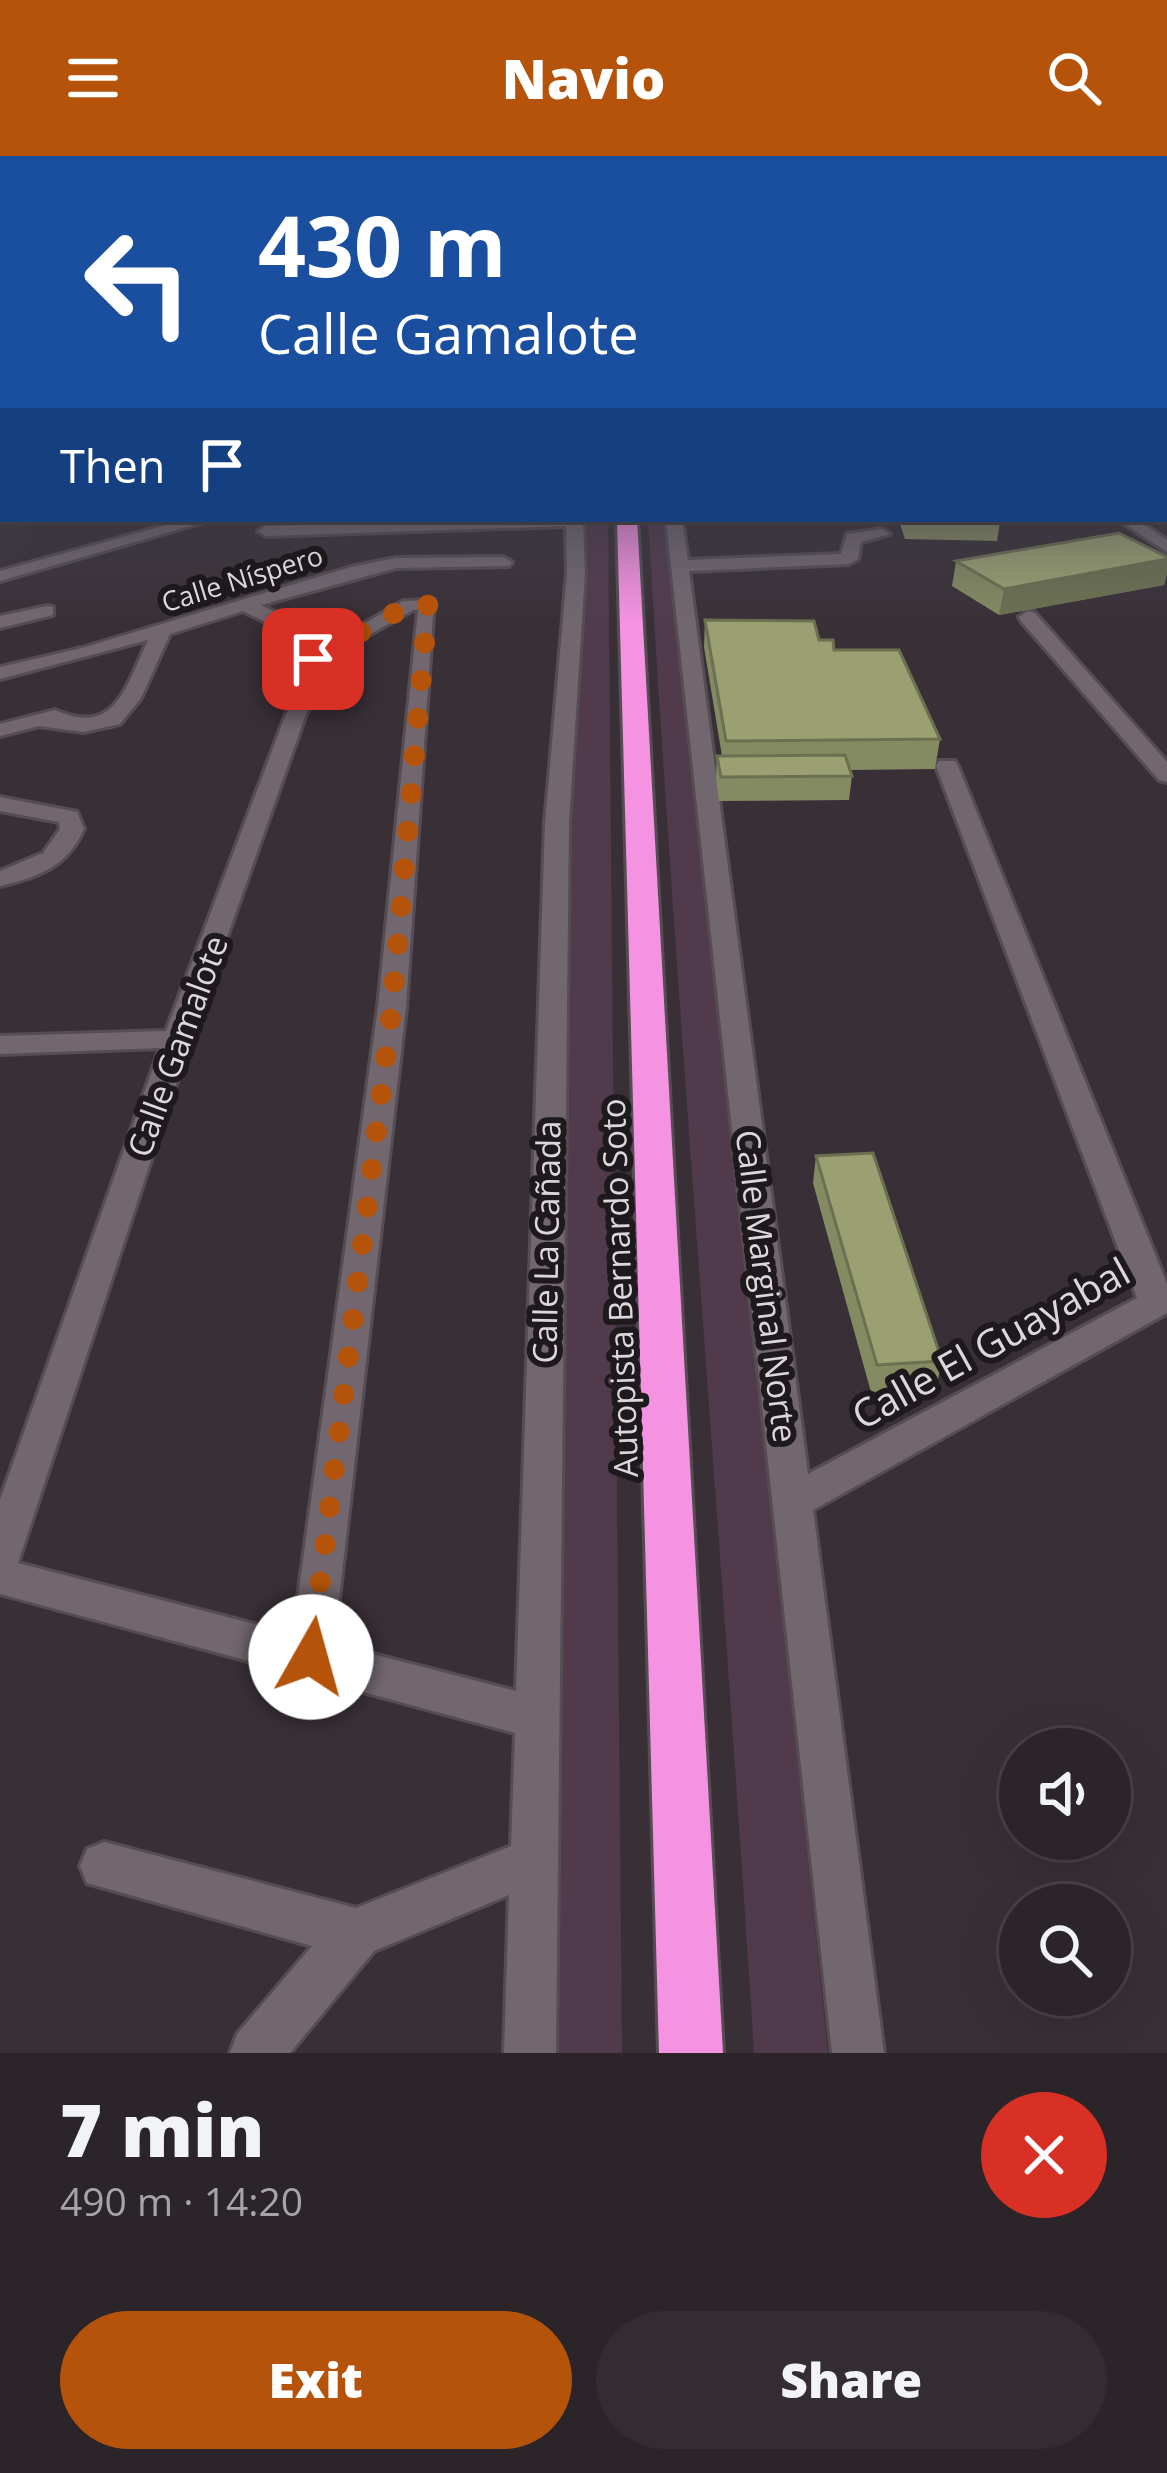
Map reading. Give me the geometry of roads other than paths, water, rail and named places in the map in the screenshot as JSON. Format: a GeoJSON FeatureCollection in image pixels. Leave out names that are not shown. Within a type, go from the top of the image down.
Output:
{"type":"FeatureCollection","features":[{"type":"Feature","properties":{"kind":"highway","name":"Autopista Bernardo Soto"},"geometry":{"type":"LineString","coordinates":[[627,522],[691,2053]]}},
{"type":"Feature","properties":{"kind":"street"},"geometry":{"type":"LineString","coordinates":[[0,576],[195,522]]}},
{"type":"Feature","properties":{"kind":"street","name":"Calle La Cañada"},"geometry":{"type":"LineString","coordinates":[[266,531],[518,522]]}},
{"type":"Feature","properties":{"kind":"street","name":"Calle La Cañada"},"geometry":{"type":"LineString","coordinates":[[530,2053],[557,823],[576,573],[574,522]]}},
{"type":"Feature","properties":{"kind":"street","name":"Calle Marginal Norte"},"geometry":{"type":"LineString","coordinates":[[674,522],[858,2053]]}},
{"type":"Feature","properties":{"kind":"street"},"geometry":{"type":"LineString","coordinates":[[1130,522],[1167,547]]}},
{"type":"Feature","properties":{"kind":"street"},"geometry":{"type":"LineString","coordinates":[[678,566],[849,559],[854,538],[882,534]]}},
{"type":"Feature","properties":{"kind":"street","name":"Calle Níspero"},"geometry":{"type":"LineString","coordinates":[[0,673],[396,563],[503,561]]}},
{"type":"Feature","properties":{"kind":"street"},"geometry":{"type":"LineString","coordinates":[[246,604],[306,636]]}},
{"type":"Feature","properties":{"kind":"street","name":"Calle Gamalote"},"geometry":{"type":"LineString","coordinates":[[0,1558],[177,1040],[296,714],[314,685],[313,659],[409,605],[428,604],[392,1007],[311,1657]]}},
{"type":"Feature","properties":{"kind":"street"},"geometry":{"type":"LineString","coordinates":[[0,622],[47,611]]}},
{"type":"Feature","properties":{"kind":"street"},"geometry":{"type":"LineString","coordinates":[[1028,617],[1167,775]]}},
{"type":"Feature","properties":{"kind":"street"},"geometry":{"type":"LineString","coordinates":[[0,730],[40,720],[100,724],[120,714],[162,630]]}},
{"type":"Feature","properties":{"kind":"street"},"geometry":{"type":"LineString","coordinates":[[947,766],[1161,1300]]}},
{"type":"Feature","properties":{"kind":"street"},"geometry":{"type":"LineString","coordinates":[[0,804],[56,812],[69,817],[72,829],[58,855],[41,867],[0,879]]}},
{"type":"Feature","properties":{"kind":"street"},"geometry":{"type":"LineString","coordinates":[[0,1045],[177,1040]]}},
{"type":"Feature","properties":{"kind":"street","name":"Calle El Guayabal"},"geometry":{"type":"LineString","coordinates":[[794,1501],[1161,1300]]}},
{"type":"Feature","properties":{"kind":"street"},"geometry":{"type":"LineString","coordinates":[[0,1576],[537,1718]]}},
{"type":"Feature","properties":{"kind":"street"},"geometry":{"type":"LineString","coordinates":[[256,2053],[356,1933],[535,1860]]}},
{"type":"Feature","properties":{"kind":"street"},"geometry":{"type":"LineString","coordinates":[[104,1866],[356,1933]]}}]}
